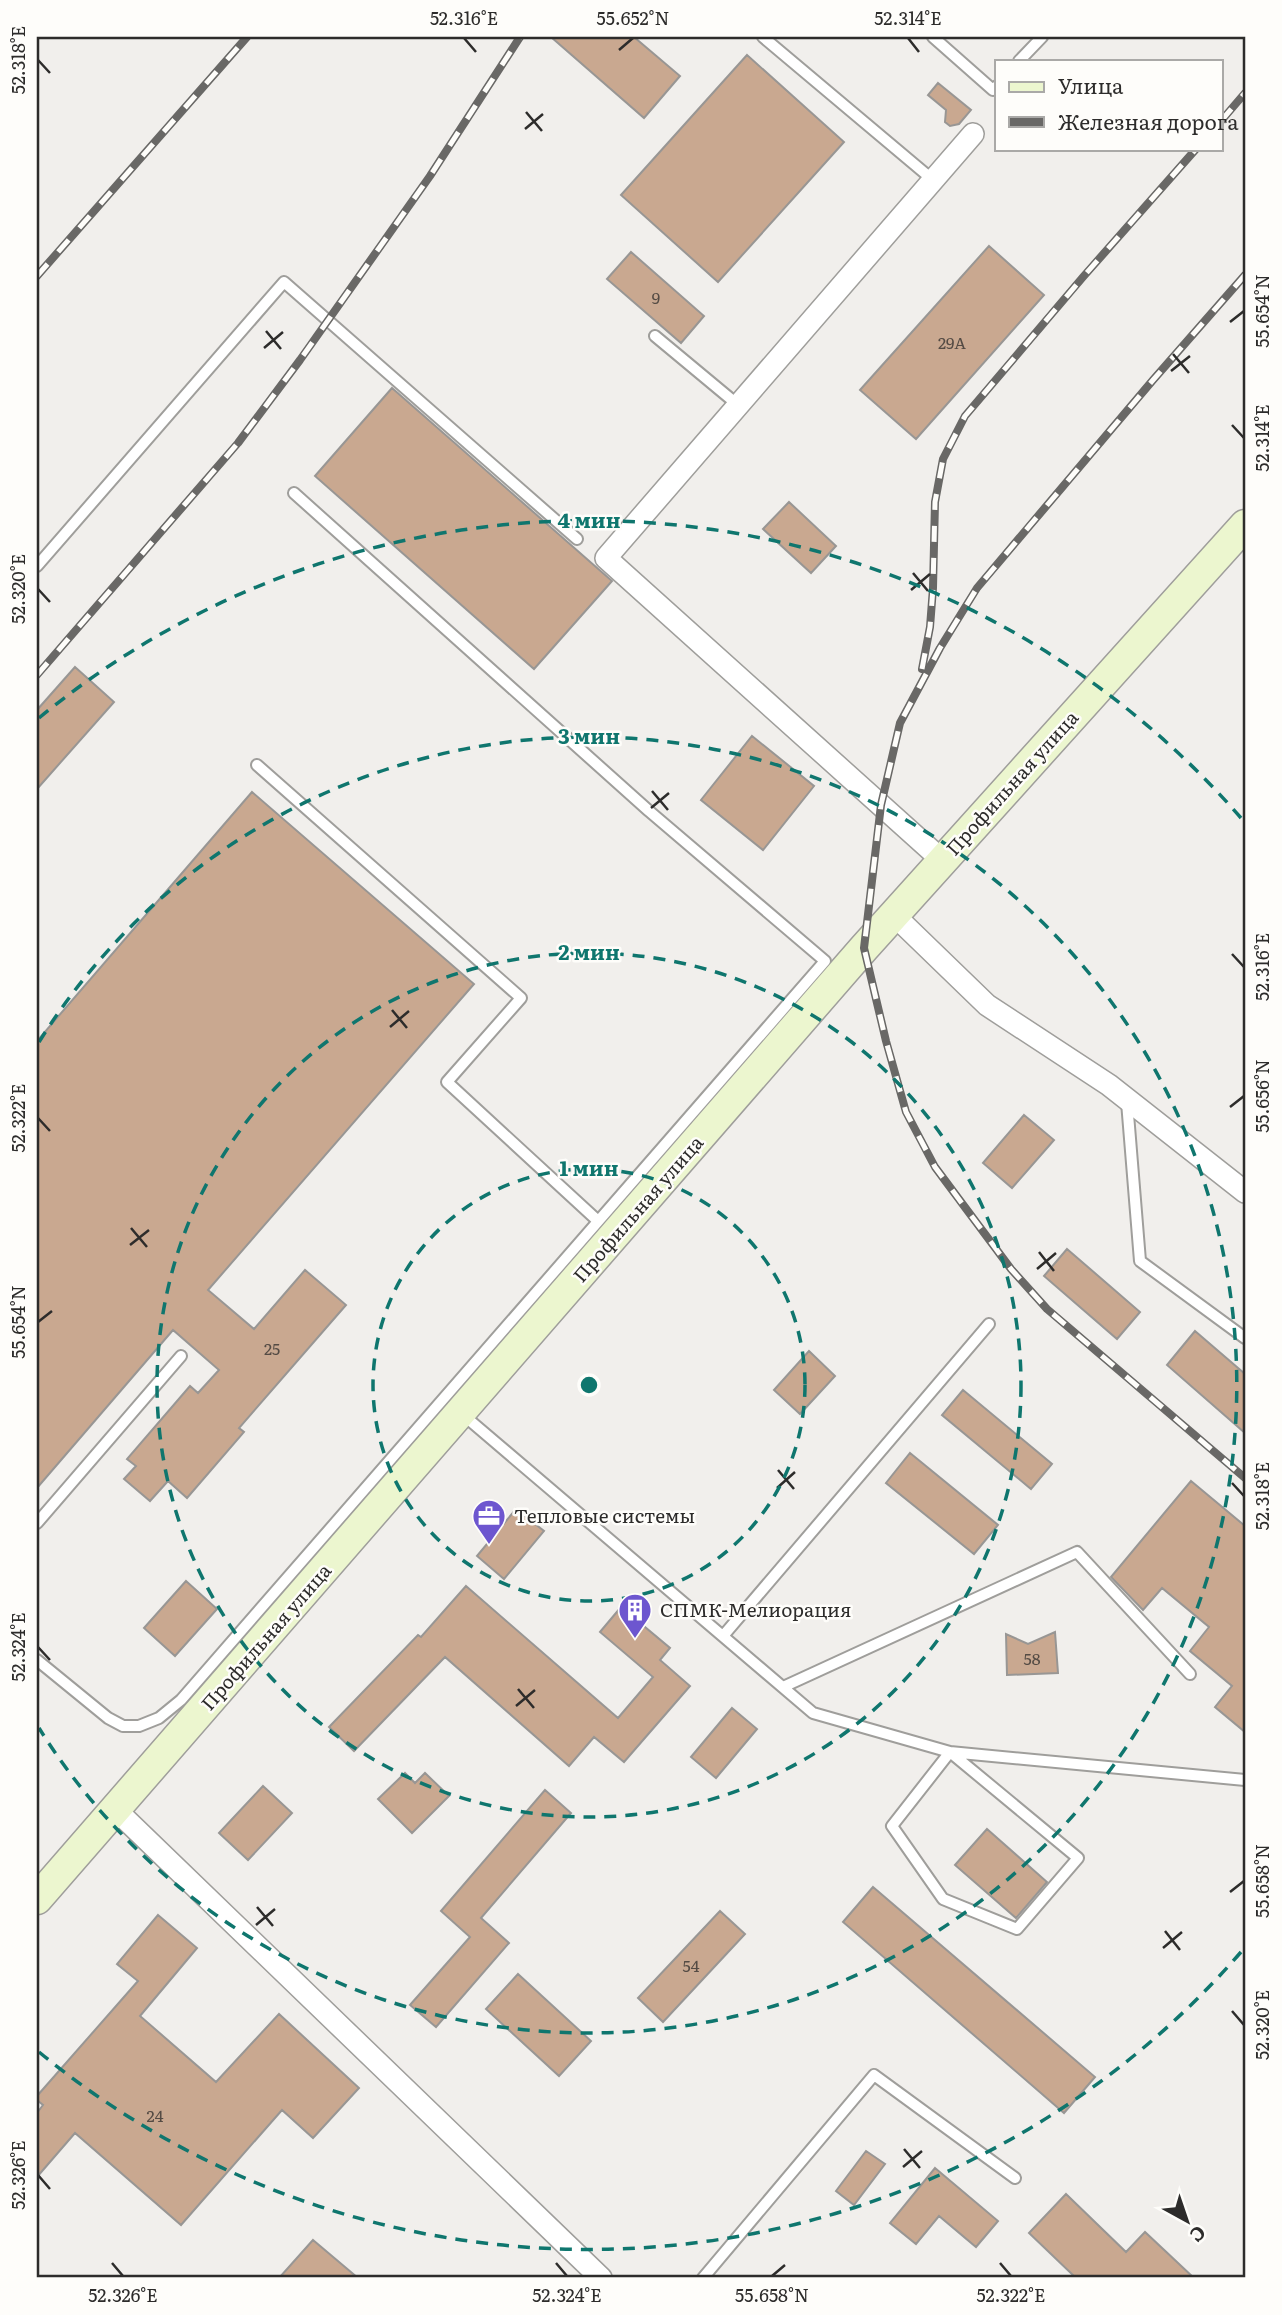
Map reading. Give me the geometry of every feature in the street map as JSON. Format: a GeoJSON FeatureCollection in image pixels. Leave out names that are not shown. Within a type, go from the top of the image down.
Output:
{"type":"FeatureCollection","features":[{"type":"Feature","properties":{"kind":"street"},"geometry":{"type":"LineString","coordinates":[[943,861],[606,558],[973,134]]}},
{"type":"Feature","properties":{"kind":"street","name":"Профильная улица"},"geometry":{"type":"LineString","coordinates":[[37,1899],[894,915],[1245,525]]}},
{"type":"Feature","properties":{"kind":"street"},"geometry":{"type":"LineString","coordinates":[[894,915],[986,1005],[1110,1085],[1245,1192]]}},
{"type":"Feature","properties":{"kind":"street"},"geometry":{"type":"LineString","coordinates":[[116,1810],[601,2278]]}},
{"type":"Feature","properties":{"kind":"lane"},"geometry":{"type":"LineString","coordinates":[[763,37],[933,180]]}},
{"type":"Feature","properties":{"kind":"lane"},"geometry":{"type":"LineString","coordinates":[[933,37],[993,90],[995,88]]}},
{"type":"Feature","properties":{"kind":"lane"},"geometry":{"type":"LineString","coordinates":[[1020,60],[1042,37]]}},
{"type":"Feature","properties":{"kind":"lane"},"geometry":{"type":"LineString","coordinates":[[37,566],[284,282],[577,539]]}},
{"type":"Feature","properties":{"kind":"lane"},"geometry":{"type":"LineString","coordinates":[[655,336],[738,405]]}},
{"type":"Feature","properties":{"kind":"lane"},"geometry":{"type":"LineString","coordinates":[[37,1660],[108,1718],[123,1726],[139,1726],[159,1718],[181,1700],[825,961],[649,811],[293,494]]}},
{"type":"Feature","properties":{"kind":"lane"},"geometry":{"type":"LineString","coordinates":[[257,765],[521,998],[447,1082],[598,1221]]}},
{"type":"Feature","properties":{"kind":"lane"},"geometry":{"type":"LineString","coordinates":[[1127,1099],[1140,1261],[1245,1338]]}},
{"type":"Feature","properties":{"kind":"lane"},"geometry":{"type":"LineString","coordinates":[[723,1636],[989,1324]]}},
{"type":"Feature","properties":{"kind":"lane"},"geometry":{"type":"LineString","coordinates":[[37,1522],[181,1356]]}},
{"type":"Feature","properties":{"kind":"lane"},"geometry":{"type":"LineString","coordinates":[[461,1413],[813,1713],[950,1752],[1245,1780]]}},
{"type":"Feature","properties":{"kind":"lane"},"geometry":{"type":"LineString","coordinates":[[783,1687],[1077,1552],[1191,1675]]}},
{"type":"Feature","properties":{"kind":"lane"},"geometry":{"type":"LineString","coordinates":[[950,1752],[1078,1858],[1017,1929],[943,1899],[892,1826],[950,1752]]}},
{"type":"Feature","properties":{"kind":"lane"},"geometry":{"type":"LineString","coordinates":[[703,2278],[874,2075],[1015,2178]]}},
{"type":"Feature","properties":{"kind":"building"},"geometry":{"type":"Polygon","coordinates":[[[551,37],[634,37],[680,76],[644,118],[551,37]]]}},
{"type":"Feature","properties":{"kind":"building"},"geometry":{"type":"Polygon","coordinates":[[[747,55],[844,142],[718,282],[621,195],[747,55]]]}},
{"type":"Feature","properties":{"kind":"building"},"geometry":{"type":"Polygon","coordinates":[[[938,83],[971,110],[959,124],[950,126],[945,122],[946,110],[928,95],[938,83]]]}},
{"type":"Feature","properties":{"kind":"building"},"geometry":{"type":"Polygon","coordinates":[[[989,246],[1044,295],[916,439],[860,390],[989,246]]]}},
{"type":"Feature","properties":{"kind":"building"},"geometry":{"type":"Polygon","coordinates":[[[631,252],[704,316],[681,343],[607,279],[631,252]]]}},
{"type":"Feature","properties":{"kind":"building"},"geometry":{"type":"Polygon","coordinates":[[[392,388],[612,581],[534,669],[315,476],[392,388]]]}},
{"type":"Feature","properties":{"kind":"building"},"geometry":{"type":"Polygon","coordinates":[[[789,502],[836,546],[811,573],[763,529],[789,502]]]}},
{"type":"Feature","properties":{"kind":"building"},"geometry":{"type":"Polygon","coordinates":[[[75,667],[114,702],[37,789],[37,710],[75,667]]]}},
{"type":"Feature","properties":{"kind":"building"},"geometry":{"type":"Polygon","coordinates":[[[752,736],[814,786],[763,850],[701,800],[752,736]]]}},
{"type":"Feature","properties":{"kind":"building"},"geometry":{"type":"Polygon","coordinates":[[[252,792],[474,984],[208,1290],[254,1329],[305,1270],[346,1305],[239,1428],[244,1432],[187,1498],[168,1481],[150,1501],[124,1479],[136,1466],[127,1459],[190,1386],[198,1393],[219,1370],[173,1330],[37,1488],[37,1041],[252,792]]]}},
{"type":"Feature","properties":{"kind":"building"},"geometry":{"type":"Polygon","coordinates":[[[1024,1115],[1054,1140],[1012,1188],[983,1163],[1024,1115]]]}},
{"type":"Feature","properties":{"kind":"building"},"geometry":{"type":"Polygon","coordinates":[[[1067,1249],[1140,1312],[1117,1339],[1044,1276],[1067,1249]]]}},
{"type":"Feature","properties":{"kind":"building"},"geometry":{"type":"Polygon","coordinates":[[[1195,1331],[1245,1374],[1245,1433],[1167,1365],[1195,1331]]]}},
{"type":"Feature","properties":{"kind":"building"},"geometry":{"type":"Polygon","coordinates":[[[809,1351],[835,1376],[800,1414],[774,1390],[809,1351]]]}},
{"type":"Feature","properties":{"kind":"building"},"geometry":{"type":"Polygon","coordinates":[[[963,1390],[1052,1464],[1031,1489],[942,1415],[963,1390]]]}},
{"type":"Feature","properties":{"kind":"building"},"geometry":{"type":"Polygon","coordinates":[[[910,1453],[998,1525],[974,1554],[886,1483],[910,1453]]]}},
{"type":"Feature","properties":{"kind":"building"},"geometry":{"type":"Polygon","coordinates":[[[1191,1481],[1245,1526],[1245,1732],[1215,1707],[1232,1686],[1190,1651],[1209,1627],[1162,1588],[1143,1610],[1111,1577],[1191,1481]]]}},
{"type":"Feature","properties":{"kind":"building"},"geometry":{"type":"Polygon","coordinates":[[[516,1509],[544,1531],[504,1579],[477,1556],[516,1509]]]}},
{"type":"Feature","properties":{"kind":"building"},"geometry":{"type":"Polygon","coordinates":[[[186,1581],[217,1609],[175,1656],[144,1628],[186,1581]]]}},
{"type":"Feature","properties":{"kind":"building"},"geometry":{"type":"Polygon","coordinates":[[[466,1586],[618,1718],[653,1677],[600,1632],[621,1607],[670,1648],[660,1660],[690,1686],[624,1762],[594,1737],[569,1766],[445,1657],[354,1751],[329,1727],[418,1635],[421,1637],[466,1586]]]}},
{"type":"Feature","properties":{"kind":"building"},"geometry":{"type":"Polygon","coordinates":[[[1055,1632],[1058,1673],[1007,1675],[1006,1634],[1028,1644],[1055,1632]]]}},
{"type":"Feature","properties":{"kind":"building"},"geometry":{"type":"Polygon","coordinates":[[[732,1708],[757,1729],[716,1778],[691,1757],[732,1708]]]}},
{"type":"Feature","properties":{"kind":"building"},"geometry":{"type":"Polygon","coordinates":[[[405,1773],[415,1783],[425,1773],[449,1796],[412,1833],[378,1799],[405,1773]]]}},
{"type":"Feature","properties":{"kind":"building"},"geometry":{"type":"Polygon","coordinates":[[[263,1786],[292,1813],[248,1860],[219,1833],[263,1786]]]}},
{"type":"Feature","properties":{"kind":"building"},"geometry":{"type":"Polygon","coordinates":[[[545,1790],[571,1813],[481,1918],[509,1943],[436,2027],[410,2005],[470,1937],[441,1911],[545,1790]]]}},
{"type":"Feature","properties":{"kind":"building"},"geometry":{"type":"Polygon","coordinates":[[[987,1829],[1047,1882],[1016,1918],[955,1865],[987,1829]]]}},
{"type":"Feature","properties":{"kind":"building"},"geometry":{"type":"Polygon","coordinates":[[[873,1887],[1095,2077],[1064,2113],[843,1922],[873,1887]]]}},
{"type":"Feature","properties":{"kind":"building"},"geometry":{"type":"Polygon","coordinates":[[[720,1911],[745,1934],[663,2022],[638,1998],[720,1911]]]}},
{"type":"Feature","properties":{"kind":"building"},"geometry":{"type":"Polygon","coordinates":[[[158,1915],[197,1948],[140,2016],[216,2082],[279,2014],[359,2088],[313,2138],[282,2110],[181,2225],[75,2133],[37,2177],[37,2113],[43,2105],[37,2100],[37,2096],[138,1981],[117,1964],[158,1915]]]}},
{"type":"Feature","properties":{"kind":"building"},"geometry":{"type":"Polygon","coordinates":[[[518,1974],[591,2041],[559,2076],[486,2009],[518,1974]]]}},
{"type":"Feature","properties":{"kind":"building"},"geometry":{"type":"Polygon","coordinates":[[[866,2151],[885,2164],[854,2205],[836,2191],[866,2151]]]}},
{"type":"Feature","properties":{"kind":"building"},"geometry":{"type":"Polygon","coordinates":[[[935,2168],[998,2221],[976,2247],[939,2216],[916,2244],[890,2223],[935,2168]]]}},
{"type":"Feature","properties":{"kind":"building"},"geometry":{"type":"Polygon","coordinates":[[[1066,2194],[1126,2252],[1145,2232],[1194,2278],[1076,2278],[1029,2233],[1066,2194]]]}},
{"type":"Feature","properties":{"kind":"building"},"geometry":{"type":"Polygon","coordinates":[[[313,2240],[358,2278],[279,2278],[313,2240]]]}},
{"type":"Feature","properties":{"kind":"railway"},"geometry":{"type":"LineString","coordinates":[[37,276],[247,37]]}},
{"type":"Feature","properties":{"kind":"railway"},"geometry":{"type":"LineString","coordinates":[[37,675],[238,443],[430,176],[520,37]]}},
{"type":"Feature","properties":{"kind":"railway"},"geometry":{"type":"LineString","coordinates":[[1222,120],[1245,93]]}},
{"type":"Feature","properties":{"kind":"railway"},"geometry":{"type":"LineString","coordinates":[[922,669],[930,627],[935,502],[943,459],[965,416],[1195,150]]}},
{"type":"Feature","properties":{"kind":"railway"},"geometry":{"type":"LineString","coordinates":[[1245,275],[977,588],[940,648],[900,723],[881,805],[864,948],[906,1112],[935,1167],[1011,1269],[1047,1309],[1245,1478]]}},
{"type":"Feature","properties":{"kind":"place","name":"Тепловые системы"},"geometry":{"type":"Point","coordinates":[489,1546]}},
{"type":"Feature","properties":{"kind":"place","name":"СПМК-Мелиорация"},"geometry":{"type":"Point","coordinates":[635,1640]}}]}
